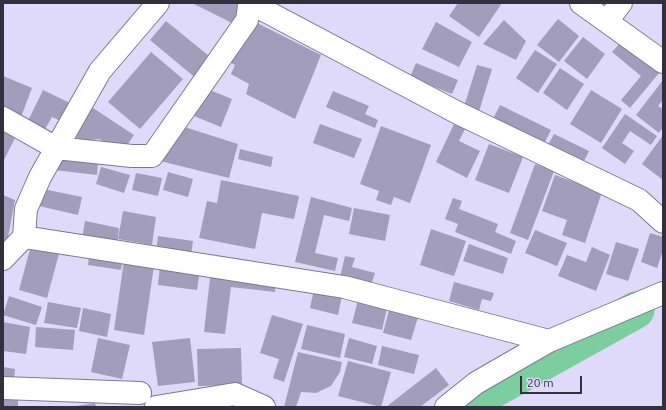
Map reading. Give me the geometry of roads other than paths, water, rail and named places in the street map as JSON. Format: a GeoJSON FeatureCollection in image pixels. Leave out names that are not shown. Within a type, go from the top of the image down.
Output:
{"type":"FeatureCollection","features":[{"type":"Feature","properties":{"kind":"street"},"geometry":{"type":"LineString","coordinates":[[581,3],[663,62]]}},
{"type":"Feature","properties":{"kind":"street"},"geometry":{"type":"LineString","coordinates":[[607,21],[621,3]]}},
{"type":"Feature","properties":{"kind":"street"},"geometry":{"type":"LineString","coordinates":[[3,259],[24,237],[26,209],[56,148],[100,71],[153,5]]}},
{"type":"Feature","properties":{"kind":"street"},"geometry":{"type":"LineString","coordinates":[[3,118],[56,148],[132,156],[152,156],[247,20],[249,6],[256,6],[458,113],[639,200],[663,222]]}},
{"type":"Feature","properties":{"kind":"street"},"geometry":{"type":"LineString","coordinates":[[24,237],[344,287],[548,342]]}},
{"type":"Feature","properties":{"kind":"street"},"geometry":{"type":"LineString","coordinates":[[446,407],[476,383],[548,342],[663,293]]}},
{"type":"Feature","properties":{"kind":"street"},"geometry":{"type":"LineString","coordinates":[[3,388],[148,400],[235,394],[264,407]]}},
{"type":"Feature","properties":{"kind":"waterway"},"geometry":{"type":"LineString","coordinates":[[462,407],[636,310]]}}]}
